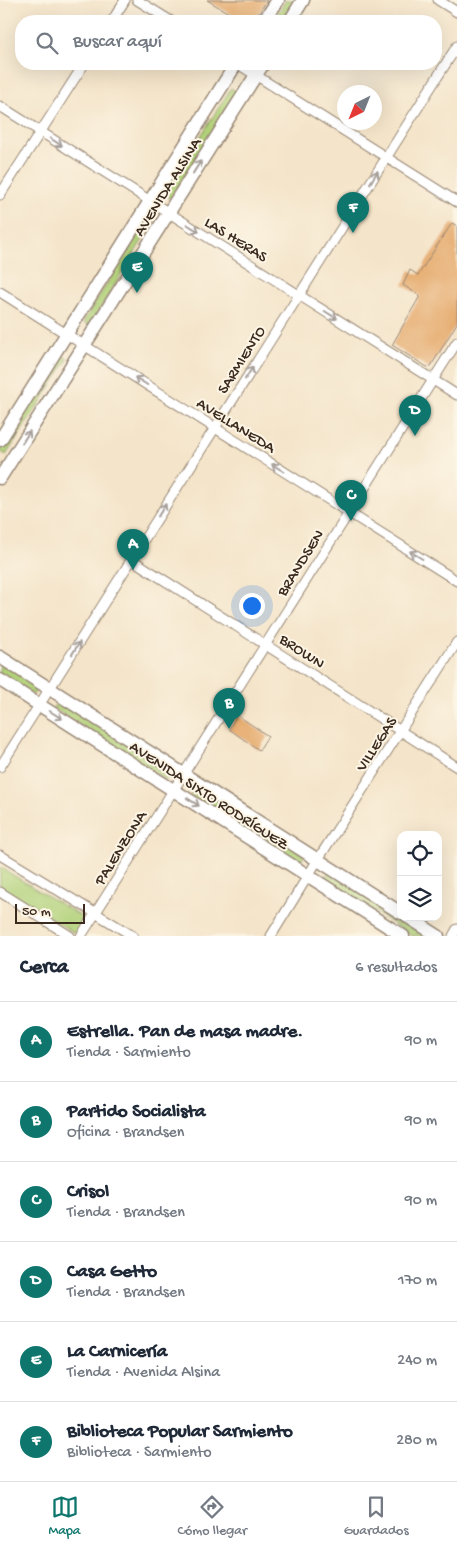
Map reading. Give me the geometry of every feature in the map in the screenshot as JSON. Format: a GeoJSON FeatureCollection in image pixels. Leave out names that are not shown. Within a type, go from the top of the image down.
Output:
{"type":"FeatureCollection","features":[{"type":"Feature","properties":{"kind":"main road"},"geometry":{"type":"LineString","coordinates":[[268,15],[278,0]]}},
{"type":"Feature","properties":{"kind":"main road"},"geometry":{"type":"LineString","coordinates":[[294,15],[303,0]]}},
{"type":"Feature","properties":{"kind":"main road","name":"AVENIDA ALSINA"},"geometry":{"type":"LineString","coordinates":[[0,440],[233,70]]}},
{"type":"Feature","properties":{"kind":"main road","name":"AVENIDA ALSINA"},"geometry":{"type":"LineString","coordinates":[[2,472],[259,70]]}},
{"type":"Feature","properties":{"kind":"main road","name":"AVENIDA SIXTO RODRÍGUEZ"},"geometry":{"type":"LineString","coordinates":[[0,657],[397,910]]}},
{"type":"Feature","properties":{"kind":"main road","name":"AVENIDA SIXTO RODRÍGUEZ"},"geometry":{"type":"LineString","coordinates":[[0,680],[403,936]]}},
{"type":"Feature","properties":{"kind":"main road"},"geometry":{"type":"LineString","coordinates":[[414,921],[438,936]]}},
{"type":"Feature","properties":{"kind":"street"},"geometry":{"type":"LineString","coordinates":[[116,15],[126,0]]}},
{"type":"Feature","properties":{"kind":"street"},"geometry":{"type":"LineString","coordinates":[[137,0],[161,15]]}},
{"type":"Feature","properties":{"kind":"street"},"geometry":{"type":"LineString","coordinates":[[438,0],[457,12]]}},
{"type":"Feature","properties":{"kind":"street","name":"SARMIENTO"},"geometry":{"type":"LineString","coordinates":[[442,69],[457,46]]}},
{"type":"Feature","properties":{"kind":"street"},"geometry":{"type":"LineString","coordinates":[[0,195],[80,70]]}},
{"type":"Feature","properties":{"kind":"street"},"geometry":{"type":"LineString","coordinates":[[247,70],[457,202]]}},
{"type":"Feature","properties":{"kind":"street","name":"SARMIENTO"},"geometry":{"type":"LineString","coordinates":[[0,767],[442,70]]}},
{"type":"Feature","properties":{"kind":"street","name":"LAS HERAS"},"geometry":{"type":"LineString","coordinates":[[0,106],[457,395]]}},
{"type":"Feature","properties":{"kind":"street","name":"AVELLANEDA"},"geometry":{"type":"LineString","coordinates":[[0,292],[457,581]]}},
{"type":"Feature","properties":{"kind":"street","name":"BRANDSEN"},"geometry":{"type":"LineString","coordinates":[[184,774],[457,342]]}},
{"type":"Feature","properties":{"kind":"street","name":"BROWN"},"geometry":{"type":"LineString","coordinates":[[131,559],[457,767]]}},
{"type":"Feature","properties":{"kind":"street","name":"VILLEGAS"},"geometry":{"type":"LineString","coordinates":[[271,936],[309,877],[317,860],[457,642]]}},
{"type":"Feature","properties":{"kind":"street","name":"PALENZONA"},"geometry":{"type":"LineString","coordinates":[[81,936],[184,774]]}},
{"type":"Feature","properties":{"kind":"street"},"geometry":{"type":"LineString","coordinates":[[0,855],[133,936]]}},
{"type":"Feature","properties":{"kind":"street"},"geometry":{"type":"LineString","coordinates":[[0,892],[70,936]]}},
{"type":"Feature","properties":{"kind":"street"},"geometry":{"type":"LineString","coordinates":[[453,936],[457,929]]}},
{"type":"Feature","properties":{"kind":"green space"},"geometry":{"type":"Polygon","coordinates":[[[286,0],[295,0],[285,15],[277,15],[286,0]]]}},
{"type":"Feature","properties":{"kind":"green space"},"geometry":{"type":"Polygon","coordinates":[[[231,88],[237,92],[170,198],[164,194],[231,88]]]}},
{"type":"Feature","properties":{"kind":"green space"},"geometry":{"type":"Polygon","coordinates":[[[149,216],[155,220],[89,326],[83,322],[149,216]]]}},
{"type":"Feature","properties":{"kind":"green space"},"geometry":{"type":"Polygon","coordinates":[[[62,355],[68,359],[6,455],[0,451],[62,355]]]}},
{"type":"Feature","properties":{"kind":"green space"},"geometry":{"type":"Polygon","coordinates":[[[0,662],[39,686],[33,695],[0,674],[0,662]]]}},
{"type":"Feature","properties":{"kind":"green space"},"geometry":{"type":"Polygon","coordinates":[[[58,700],[172,772],[166,780],[53,708],[58,700]]]}},
{"type":"Feature","properties":{"kind":"green space"},"geometry":{"type":"Polygon","coordinates":[[[196,786],[305,855],[299,863],[190,795],[196,786]]]}},
{"type":"Feature","properties":{"kind":"green space"},"geometry":{"type":"Polygon","coordinates":[[[0,867],[85,919],[76,934],[0,887],[0,867]]]}},
{"type":"Feature","properties":{"kind":"green space"},"geometry":{"type":"Polygon","coordinates":[[[329,871],[397,915],[397,921],[407,921],[430,936],[412,936],[324,879],[329,871]]]}},
{"type":"Feature","properties":{"kind":"building"},"geometry":{"type":"Polygon","coordinates":[[[207,0],[267,0],[258,15],[232,15],[207,0]]]}},
{"type":"Feature","properties":{"kind":"building"},"geometry":{"type":"Polygon","coordinates":[[[452,223],[457,226],[457,323],[431,366],[427,367],[392,345],[420,296],[403,285],[410,270],[418,275],[452,223]]]}},
{"type":"Feature","properties":{"kind":"building"},"geometry":{"type":"Polygon","coordinates":[[[237,715],[268,736],[259,750],[229,729],[237,715]]]}},
{"type":"Feature","properties":{"kind":"place","name":"Biblioteca Popular Sarmiento"},"geometry":{"type":"Point","coordinates":[353,233]}},
{"type":"Feature","properties":{"kind":"place","name":"La Carnicería"},"geometry":{"type":"Point","coordinates":[137,293]}},
{"type":"Feature","properties":{"kind":"place","name":"Casa Getto"},"geometry":{"type":"Point","coordinates":[415,436]}},
{"type":"Feature","properties":{"kind":"place","name":"Crisol"},"geometry":{"type":"Point","coordinates":[351,521]}},
{"type":"Feature","properties":{"kind":"place","name":"Estrella. Pan de masa madre."},"geometry":{"type":"Point","coordinates":[133,570]}},
{"type":"Feature","properties":{"kind":"place","name":"Partido Socialista"},"geometry":{"type":"Point","coordinates":[229,729]}}]}
